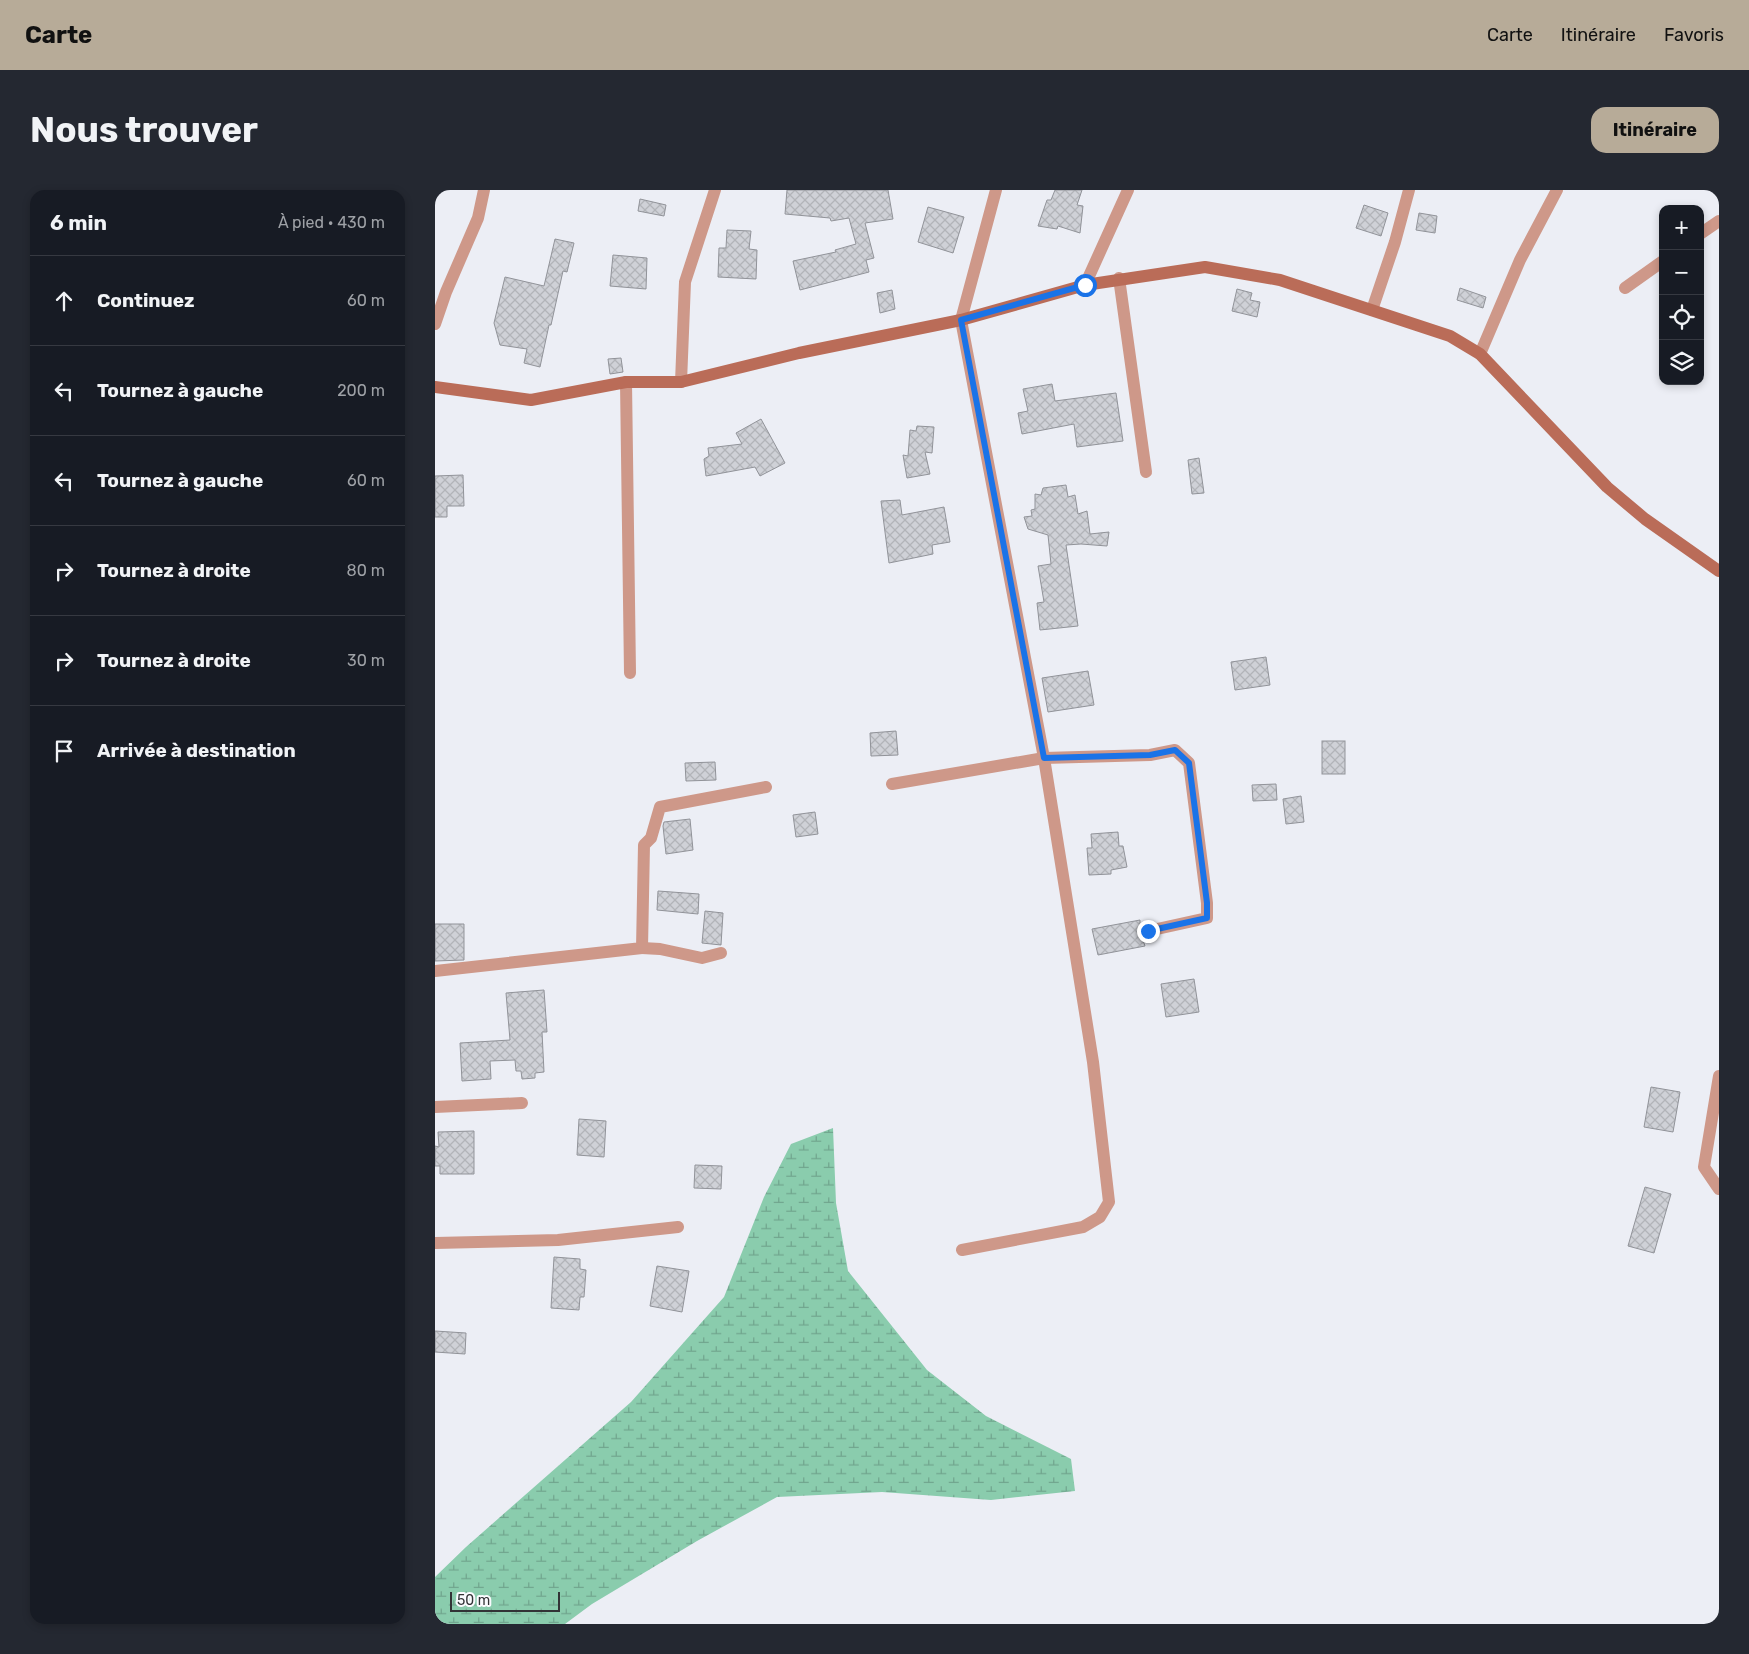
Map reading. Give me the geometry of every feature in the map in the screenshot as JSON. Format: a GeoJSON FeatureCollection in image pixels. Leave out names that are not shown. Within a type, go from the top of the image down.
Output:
{"type":"FeatureCollection","features":[{"type":"Feature","properties":{"kind":"street"},"geometry":{"type":"LineString","coordinates":[[435,324],[446,292],[478,218],[483,190]]}},
{"type":"Feature","properties":{"kind":"street"},"geometry":{"type":"LineString","coordinates":[[681,382],[685,282],[715,190]]}},
{"type":"Feature","properties":{"kind":"street"},"geometry":{"type":"LineString","coordinates":[[961,1250],[1083,1227],[1100,1217],[1109,1202],[1093,1062],[1044,758],[961,320],[996,190]]}},
{"type":"Feature","properties":{"kind":"street"},"geometry":{"type":"LineString","coordinates":[[1085,285],[1128,190]]}},
{"type":"Feature","properties":{"kind":"street"},"geometry":{"type":"LineString","coordinates":[[1372,310],[1395,242],[1409,190]]}},
{"type":"Feature","properties":{"kind":"street"},"geometry":{"type":"LineString","coordinates":[[1480,354],[1520,260],[1557,190]]}},
{"type":"Feature","properties":{"kind":"street"},"geometry":{"type":"LineString","coordinates":[[1704,231],[1719,221]]}},
{"type":"Feature","properties":{"kind":"street"},"geometry":{"type":"LineString","coordinates":[[1625,288],[1659,264]]}},
{"type":"Feature","properties":{"kind":"street"},"geometry":{"type":"LineString","coordinates":[[435,387],[531,400],[626,382],[681,382],[799,353],[961,320],[1085,285],[1119,278],[1205,267],[1280,280],[1450,336],[1480,354],[1607,487],[1645,519],[1719,571]]}},
{"type":"Feature","properties":{"kind":"street"},"geometry":{"type":"LineString","coordinates":[[1119,278],[1146,472]]}},
{"type":"Feature","properties":{"kind":"street"},"geometry":{"type":"LineString","coordinates":[[626,382],[630,673]]}},
{"type":"Feature","properties":{"kind":"street"},"geometry":{"type":"LineString","coordinates":[[892,784],[1044,758],[1150,755],[1175,750],[1189,763],[1207,903],[1207,918],[1148,931]]}},
{"type":"Feature","properties":{"kind":"street"},"geometry":{"type":"LineString","coordinates":[[643,948],[644,845],[651,838],[660,807],[766,787]]}},
{"type":"Feature","properties":{"kind":"street"},"geometry":{"type":"LineString","coordinates":[[435,971],[643,948],[660,949],[702,958],[721,953]]}},
{"type":"Feature","properties":{"kind":"street"},"geometry":{"type":"LineString","coordinates":[[1719,1076],[1704,1166],[1719,1189]]}},
{"type":"Feature","properties":{"kind":"street"},"geometry":{"type":"LineString","coordinates":[[435,1106],[522,1103]]}},
{"type":"Feature","properties":{"kind":"street"},"geometry":{"type":"LineString","coordinates":[[435,1243],[558,1240],[678,1227]]}},
{"type":"Feature","properties":{"kind":"green space"},"geometry":{"type":"Polygon","coordinates":[[[833,1128],[836,1203],[848,1271],[927,1370],[986,1416],[1071,1459],[1075,1491],[991,1500],[882,1492],[777,1497],[697,1541],[592,1604],[565,1624],[435,1624],[435,1577],[466,1547],[631,1402],[724,1297],[764,1197],[791,1144],[833,1128]]]}},
{"type":"Feature","properties":{"kind":"building"},"geometry":{"type":"Polygon","coordinates":[[[787,190],[888,190],[893,219],[865,223],[874,258],[866,260],[869,272],[800,290],[793,261],[836,252],[835,250],[856,244],[849,218],[831,221],[830,218],[785,214],[787,190]]]}},
{"type":"Feature","properties":{"kind":"building"},"geometry":{"type":"Polygon","coordinates":[[[1055,190],[1082,190],[1077,205],[1083,206],[1080,233],[1058,226],[1057,229],[1038,226],[1047,200],[1051,200],[1055,190]]]}},
{"type":"Feature","properties":{"kind":"building"},"geometry":{"type":"Polygon","coordinates":[[[640,199],[666,205],[664,216],[638,211],[640,199]]]}},
{"type":"Feature","properties":{"kind":"building"},"geometry":{"type":"Polygon","coordinates":[[[1364,205],[1388,213],[1381,236],[1356,228],[1364,205]]]}},
{"type":"Feature","properties":{"kind":"building"},"geometry":{"type":"Polygon","coordinates":[[[928,207],[964,217],[953,253],[918,242],[928,207]]]}},
{"type":"Feature","properties":{"kind":"building"},"geometry":{"type":"Polygon","coordinates":[[[1419,213],[1437,216],[1435,233],[1416,230],[1419,213]]]}},
{"type":"Feature","properties":{"kind":"building"},"geometry":{"type":"Polygon","coordinates":[[[727,230],[751,231],[749,249],[757,250],[756,279],[718,277],[719,248],[726,248],[727,230]]]}},
{"type":"Feature","properties":{"kind":"building"},"geometry":{"type":"Polygon","coordinates":[[[555,239],[574,243],[567,272],[563,271],[540,367],[524,363],[527,349],[500,345],[494,323],[505,277],[544,286],[555,239]]]}},
{"type":"Feature","properties":{"kind":"building"},"geometry":{"type":"Polygon","coordinates":[[[613,255],[647,258],[646,289],[610,286],[613,255]]]}},
{"type":"Feature","properties":{"kind":"building"},"geometry":{"type":"Polygon","coordinates":[[[1460,288],[1486,297],[1483,308],[1457,300],[1460,288]]]}},
{"type":"Feature","properties":{"kind":"building"},"geometry":{"type":"Polygon","coordinates":[[[1237,289],[1252,293],[1250,300],[1260,302],[1257,317],[1232,311],[1237,289]]]}},
{"type":"Feature","properties":{"kind":"building"},"geometry":{"type":"Polygon","coordinates":[[[892,290],[895,309],[880,313],[877,293],[892,290]]]}},
{"type":"Feature","properties":{"kind":"building"},"geometry":{"type":"Polygon","coordinates":[[[621,358],[623,372],[610,374],[608,359],[621,358]]]}},
{"type":"Feature","properties":{"kind":"building"},"geometry":{"type":"Polygon","coordinates":[[[1052,384],[1055,401],[1116,393],[1123,441],[1077,447],[1074,424],[1022,434],[1018,413],[1028,411],[1023,389],[1052,384]]]}},
{"type":"Feature","properties":{"kind":"building"},"geometry":{"type":"Polygon","coordinates":[[[761,419],[785,463],[760,476],[755,467],[706,476],[704,459],[709,456],[708,448],[742,444],[736,433],[761,419]]]}},
{"type":"Feature","properties":{"kind":"building"},"geometry":{"type":"Polygon","coordinates":[[[917,426],[934,427],[932,453],[925,452],[930,474],[907,478],[903,455],[908,456],[910,430],[916,431],[917,426]]]}},
{"type":"Feature","properties":{"kind":"building"},"geometry":{"type":"Polygon","coordinates":[[[1199,458],[1204,493],[1192,494],[1188,460],[1199,458]]]}},
{"type":"Feature","properties":{"kind":"building"},"geometry":{"type":"Polygon","coordinates":[[[463,475],[464,506],[447,506],[447,517],[435,517],[435,476],[463,475]]]}},
{"type":"Feature","properties":{"kind":"building"},"geometry":{"type":"Polygon","coordinates":[[[1066,485],[1068,497],[1075,495],[1078,514],[1087,511],[1090,534],[1109,532],[1107,546],[1066,545],[1078,626],[1040,630],[1037,603],[1044,602],[1038,566],[1051,564],[1048,535],[1028,529],[1024,517],[1032,516],[1031,510],[1035,509],[1035,494],[1041,495],[1043,488],[1066,485]]]}},
{"type":"Feature","properties":{"kind":"building"},"geometry":{"type":"Polygon","coordinates":[[[900,500],[902,515],[944,507],[950,542],[932,545],[933,554],[889,563],[881,501],[900,500]]]}},
{"type":"Feature","properties":{"kind":"building"},"geometry":{"type":"Polygon","coordinates":[[[1266,657],[1270,685],[1235,690],[1231,662],[1266,657]]]}},
{"type":"Feature","properties":{"kind":"building"},"geometry":{"type":"Polygon","coordinates":[[[1088,671],[1094,705],[1048,712],[1042,678],[1088,671]]]}},
{"type":"Feature","properties":{"kind":"building"},"geometry":{"type":"Polygon","coordinates":[[[896,731],[898,755],[871,756],[870,733],[896,731]]]}},
{"type":"Feature","properties":{"kind":"building"},"geometry":{"type":"Polygon","coordinates":[[[1322,741],[1345,741],[1345,774],[1322,774],[1322,741]]]}},
{"type":"Feature","properties":{"kind":"building"},"geometry":{"type":"Polygon","coordinates":[[[715,762],[716,780],[686,781],[685,763],[715,762]]]}},
{"type":"Feature","properties":{"kind":"building"},"geometry":{"type":"Polygon","coordinates":[[[1276,784],[1277,800],[1253,801],[1252,785],[1276,784]]]}},
{"type":"Feature","properties":{"kind":"building"},"geometry":{"type":"Polygon","coordinates":[[[1301,796],[1304,822],[1286,824],[1283,799],[1301,796]]]}},
{"type":"Feature","properties":{"kind":"building"},"geometry":{"type":"Polygon","coordinates":[[[815,812],[818,834],[796,837],[793,815],[815,812]]]}},
{"type":"Feature","properties":{"kind":"building"},"geometry":{"type":"Polygon","coordinates":[[[690,819],[693,850],[666,854],[664,822],[690,819]]]}},
{"type":"Feature","properties":{"kind":"building"},"geometry":{"type":"Polygon","coordinates":[[[1118,832],[1119,846],[1123,846],[1127,867],[1111,870],[1111,874],[1089,875],[1087,848],[1092,848],[1091,834],[1118,832]]]}},
{"type":"Feature","properties":{"kind":"building"},"geometry":{"type":"Polygon","coordinates":[[[658,891],[699,894],[698,914],[657,910],[658,891]]]}},
{"type":"Feature","properties":{"kind":"building"},"geometry":{"type":"Polygon","coordinates":[[[705,911],[723,913],[721,945],[702,943],[705,911]]]}},
{"type":"Feature","properties":{"kind":"building"},"geometry":{"type":"Polygon","coordinates":[[[1140,920],[1140,932],[1145,946],[1098,955],[1092,929],[1140,920]]]}},
{"type":"Feature","properties":{"kind":"building"},"geometry":{"type":"Polygon","coordinates":[[[435,924],[464,924],[464,960],[435,961],[435,924]]]}},
{"type":"Feature","properties":{"kind":"building"},"geometry":{"type":"Polygon","coordinates":[[[1194,979],[1199,1012],[1166,1017],[1161,984],[1194,979]]]}},
{"type":"Feature","properties":{"kind":"building"},"geometry":{"type":"Polygon","coordinates":[[[544,990],[547,1032],[542,1032],[544,1072],[535,1073],[535,1078],[522,1079],[521,1071],[516,1071],[515,1060],[490,1061],[491,1079],[462,1081],[460,1043],[510,1040],[506,993],[544,990]]]}},
{"type":"Feature","properties":{"kind":"building"},"geometry":{"type":"Polygon","coordinates":[[[1651,1087],[1680,1092],[1673,1132],[1644,1127],[1651,1087]]]}},
{"type":"Feature","properties":{"kind":"building"},"geometry":{"type":"Polygon","coordinates":[[[579,1119],[606,1121],[604,1157],[577,1155],[579,1119]]]}},
{"type":"Feature","properties":{"kind":"building"},"geometry":{"type":"Polygon","coordinates":[[[474,1131],[474,1174],[440,1174],[440,1166],[435,1166],[435,1146],[439,1147],[438,1132],[474,1131]]]}},
{"type":"Feature","properties":{"kind":"building"},"geometry":{"type":"Polygon","coordinates":[[[695,1165],[722,1166],[721,1189],[694,1188],[695,1165]]]}},
{"type":"Feature","properties":{"kind":"building"},"geometry":{"type":"Polygon","coordinates":[[[1645,1187],[1671,1194],[1654,1253],[1628,1246],[1645,1187]]]}},
{"type":"Feature","properties":{"kind":"building"},"geometry":{"type":"Polygon","coordinates":[[[554,1257],[580,1259],[580,1269],[586,1270],[584,1297],[580,1297],[579,1310],[551,1308],[554,1257]]]}},
{"type":"Feature","properties":{"kind":"building"},"geometry":{"type":"Polygon","coordinates":[[[657,1266],[689,1271],[682,1312],[650,1306],[657,1266]]]}},
{"type":"Feature","properties":{"kind":"building"},"geometry":{"type":"Polygon","coordinates":[[[435,1331],[466,1333],[465,1354],[435,1352],[435,1331]]]}},
{"type":"Feature","properties":{"kind":"route"},"geometry":{"type":"LineString","coordinates":[[1085,285],[961,320],[1044,758],[1150,755],[1175,750],[1189,763],[1207,903],[1207,918],[1148,931]]}}]}
